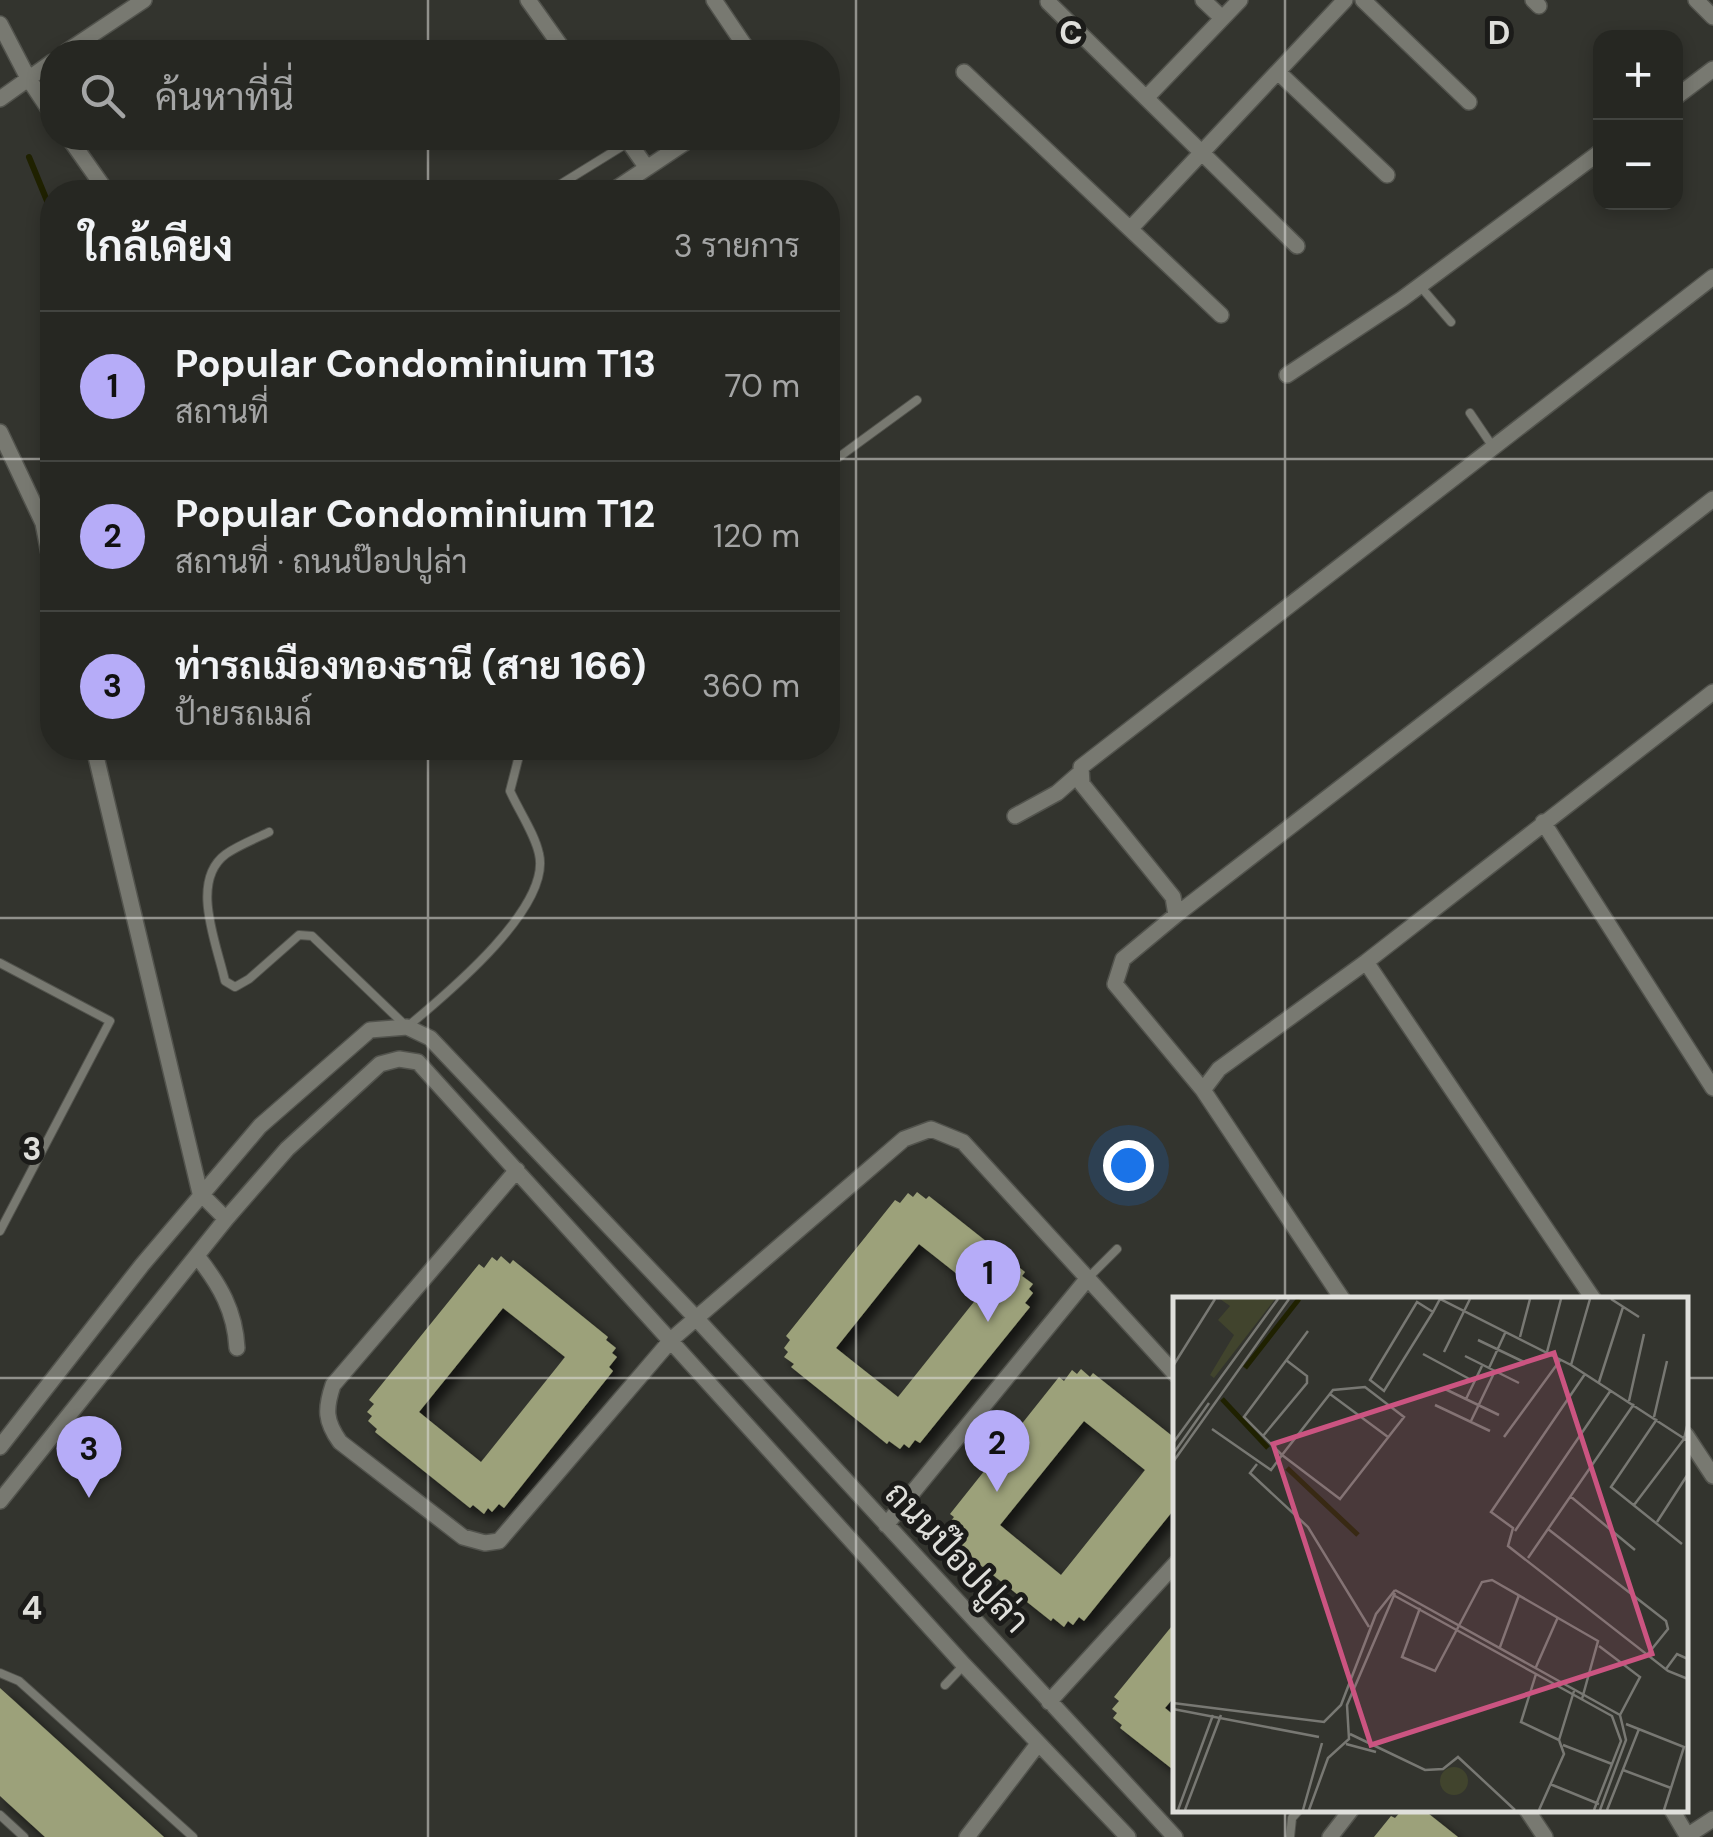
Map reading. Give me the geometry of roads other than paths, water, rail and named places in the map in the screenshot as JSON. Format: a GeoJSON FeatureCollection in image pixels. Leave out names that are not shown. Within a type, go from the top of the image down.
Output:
{"type":"FeatureCollection","features":[{"type":"Feature","properties":{"kind":"street"},"geometry":{"type":"LineString","coordinates":[[84,40],[144,0]]}},
{"type":"Feature","properties":{"kind":"street"},"geometry":{"type":"LineString","coordinates":[[528,0],[557,40]]}},
{"type":"Feature","properties":{"kind":"street"},"geometry":{"type":"LineString","coordinates":[[714,0],[742,40]]}},
{"type":"Feature","properties":{"kind":"street"},"geometry":{"type":"LineString","coordinates":[[1203,0],[1222,18]]}},
{"type":"Feature","properties":{"kind":"street"},"geometry":{"type":"LineString","coordinates":[[1146,98],[1240,0]]}},
{"type":"Feature","properties":{"kind":"street"},"geometry":{"type":"LineString","coordinates":[[1130,230],[1345,0]]}},
{"type":"Feature","properties":{"kind":"street"},"geometry":{"type":"LineString","coordinates":[[1363,0],[1469,102]]}},
{"type":"Feature","properties":{"kind":"street"},"geometry":{"type":"LineString","coordinates":[[1696,0],[1713,17]]}},
{"type":"Feature","properties":{"kind":"street"},"geometry":{"type":"LineString","coordinates":[[1048,2],[1297,246]]}},
{"type":"Feature","properties":{"kind":"street"},"geometry":{"type":"LineString","coordinates":[[0,24],[40,96]]}},
{"type":"Feature","properties":{"kind":"street"},"geometry":{"type":"LineString","coordinates":[[1683,92],[1713,69]]}},
{"type":"Feature","properties":{"kind":"street"},"geometry":{"type":"LineString","coordinates":[[0,99],[40,70]]}},
{"type":"Feature","properties":{"kind":"street"},"geometry":{"type":"LineString","coordinates":[[964,72],[1221,315]]}},
{"type":"Feature","properties":{"kind":"street"},"geometry":{"type":"LineString","coordinates":[[1278,72],[1387,175]]}},
{"type":"Feature","properties":{"kind":"street"},"geometry":{"type":"LineString","coordinates":[[77,150],[99,180]]}},
{"type":"Feature","properties":{"kind":"street"},"geometry":{"type":"LineString","coordinates":[[634,150],[648,168]]}},
{"type":"Feature","properties":{"kind":"street"},"geometry":{"type":"LineString","coordinates":[[630,180],[674,150]]}},
{"type":"Feature","properties":{"kind":"street"},"geometry":{"type":"LineString","coordinates":[[1287,375],[1420,286],[1593,157]]}},
{"type":"Feature","properties":{"kind":"street"},"geometry":{"type":"LineString","coordinates":[[1176,914],[1173,897],[1082,784],[1080,767],[1713,278]]}},
{"type":"Feature","properties":{"kind":"street"},"geometry":{"type":"LineString","coordinates":[[0,432],[40,519]]}},
{"type":"Feature","properties":{"kind":"street"},"geometry":{"type":"LineString","coordinates":[[1342,1297],[1203,1090],[1115,984],[1123,959],[1713,498]]}},
{"type":"Feature","properties":{"kind":"street"},"geometry":{"type":"LineString","coordinates":[[1203,1090],[1220,1070],[1366,962],[1713,692]]}},
{"type":"Feature","properties":{"kind":"street"},"geometry":{"type":"LineString","coordinates":[[97,760],[200,1193],[226,1220]]}},
{"type":"Feature","properties":{"kind":"street"},"geometry":{"type":"LineString","coordinates":[[1014,816],[1056,793],[1081,772]]}},
{"type":"Feature","properties":{"kind":"street"},"geometry":{"type":"LineString","coordinates":[[1543,822],[1713,1088]]}},
{"type":"Feature","properties":{"kind":"street"},"geometry":{"type":"LineString","coordinates":[[1366,962],[1592,1297]]}},
{"type":"Feature","properties":{"kind":"street"},"geometry":{"type":"LineString","coordinates":[[0,1447],[200,1193],[260,1126],[370,1030],[407,1027],[399,1059],[380,1064],[287,1149],[196,1256],[47,1450],[0,1501]]}},
{"type":"Feature","properties":{"kind":"street","name":"ถนนป๊อปปูล่า"},"geometry":{"type":"LineString","coordinates":[[407,1027],[430,1038],[696,1316],[1175,1837]]}},
{"type":"Feature","properties":{"kind":"street","name":"ถนนป๊อปปูล่า"},"geometry":{"type":"LineString","coordinates":[[399,1059],[418,1062],[964,1665],[1128,1837]]}},
{"type":"Feature","properties":{"kind":"street"},"geometry":{"type":"LineString","coordinates":[[518,1170],[332,1385],[326,1405],[327,1424],[340,1442],[463,1537],[485,1543],[499,1540],[696,1316],[904,1139],[931,1130],[964,1142],[1173,1372]]}},
{"type":"Feature","properties":{"kind":"street"},"geometry":{"type":"LineString","coordinates":[[196,1256],[226,1298],[236,1324],[237,1348]]}},
{"type":"Feature","properties":{"kind":"street"},"geometry":{"type":"LineString","coordinates":[[886,1525],[1088,1278]]}},
{"type":"Feature","properties":{"kind":"street"},"geometry":{"type":"LineString","coordinates":[[17,1427],[47,1450]]}},
{"type":"Feature","properties":{"kind":"street"},"geometry":{"type":"LineString","coordinates":[[1688,1438],[1713,1476]]}},
{"type":"Feature","properties":{"kind":"street"},"geometry":{"type":"LineString","coordinates":[[1049,1702],[1173,1566]]}},
{"type":"Feature","properties":{"kind":"street"},"geometry":{"type":"LineString","coordinates":[[967,1837],[1038,1744]]}},
{"type":"Feature","properties":{"kind":"street"},"geometry":{"type":"LineString","coordinates":[[1330,1837],[1349,1812]]}},
{"type":"Feature","properties":{"kind":"street"},"geometry":{"type":"LineString","coordinates":[[1528,1812],[1545,1837]]}},
{"type":"Feature","properties":{"kind":"street"},"geometry":{"type":"LineString","coordinates":[[1673,1812],[1688,1836],[1713,1819]]}},
{"type":"Feature","properties":{"kind":"lane"},"geometry":{"type":"LineString","coordinates":[[566,180],[612,150]]}},
{"type":"Feature","properties":{"kind":"lane"},"geometry":{"type":"LineString","coordinates":[[1420,286],[1450,322]]}},
{"type":"Feature","properties":{"kind":"lane"},"geometry":{"type":"LineString","coordinates":[[840,457],[917,400]]}},
{"type":"Feature","properties":{"kind":"lane"},"geometry":{"type":"LineString","coordinates":[[1470,413],[1493,447]]}},
{"type":"Feature","properties":{"kind":"lane"},"geometry":{"type":"LineString","coordinates":[[269,832],[225,854],[212,869],[206,891],[225,980],[235,987],[299,934],[312,936],[407,1027],[454,987],[506,934],[533,892],[540,857],[510,792],[519,760]]}},
{"type":"Feature","properties":{"kind":"lane"},"geometry":{"type":"LineString","coordinates":[[0,963],[110,1021],[0,1231]]}},
{"type":"Feature","properties":{"kind":"lane"},"geometry":{"type":"LineString","coordinates":[[1088,1278],[1117,1250]]}},
{"type":"Feature","properties":{"kind":"lane"},"geometry":{"type":"LineString","coordinates":[[944,1685],[964,1665]]}},
{"type":"Feature","properties":{"kind":"lane"},"geometry":{"type":"LineString","coordinates":[[2,1673],[19,1681],[193,1837]]}},
{"type":"Feature","properties":{"kind":"lane"},"geometry":{"type":"LineString","coordinates":[[1290,1837],[1296,1812]]}},
{"type":"Feature","properties":{"kind":"lane"},"geometry":{"type":"LineString","coordinates":[[0,1815],[24,1837]]}},
{"type":"Feature","properties":{"kind":"waterway"},"geometry":{"type":"LineString","coordinates":[[29,157],[40,184]]}},
{"type":"Feature","properties":{"kind":"place","name":"Popular Condominium T13"},"geometry":{"type":"Point","coordinates":[988,1322]}},
{"type":"Feature","properties":{"kind":"place","name":"Popular Condominium T12"},"geometry":{"type":"Point","coordinates":[997,1492]}},
{"type":"Feature","properties":{"kind":"place","name":"ท่ารถเมืองทองธานี (สาย 166)"},"geometry":{"type":"Point","coordinates":[89,1498]}}]}
